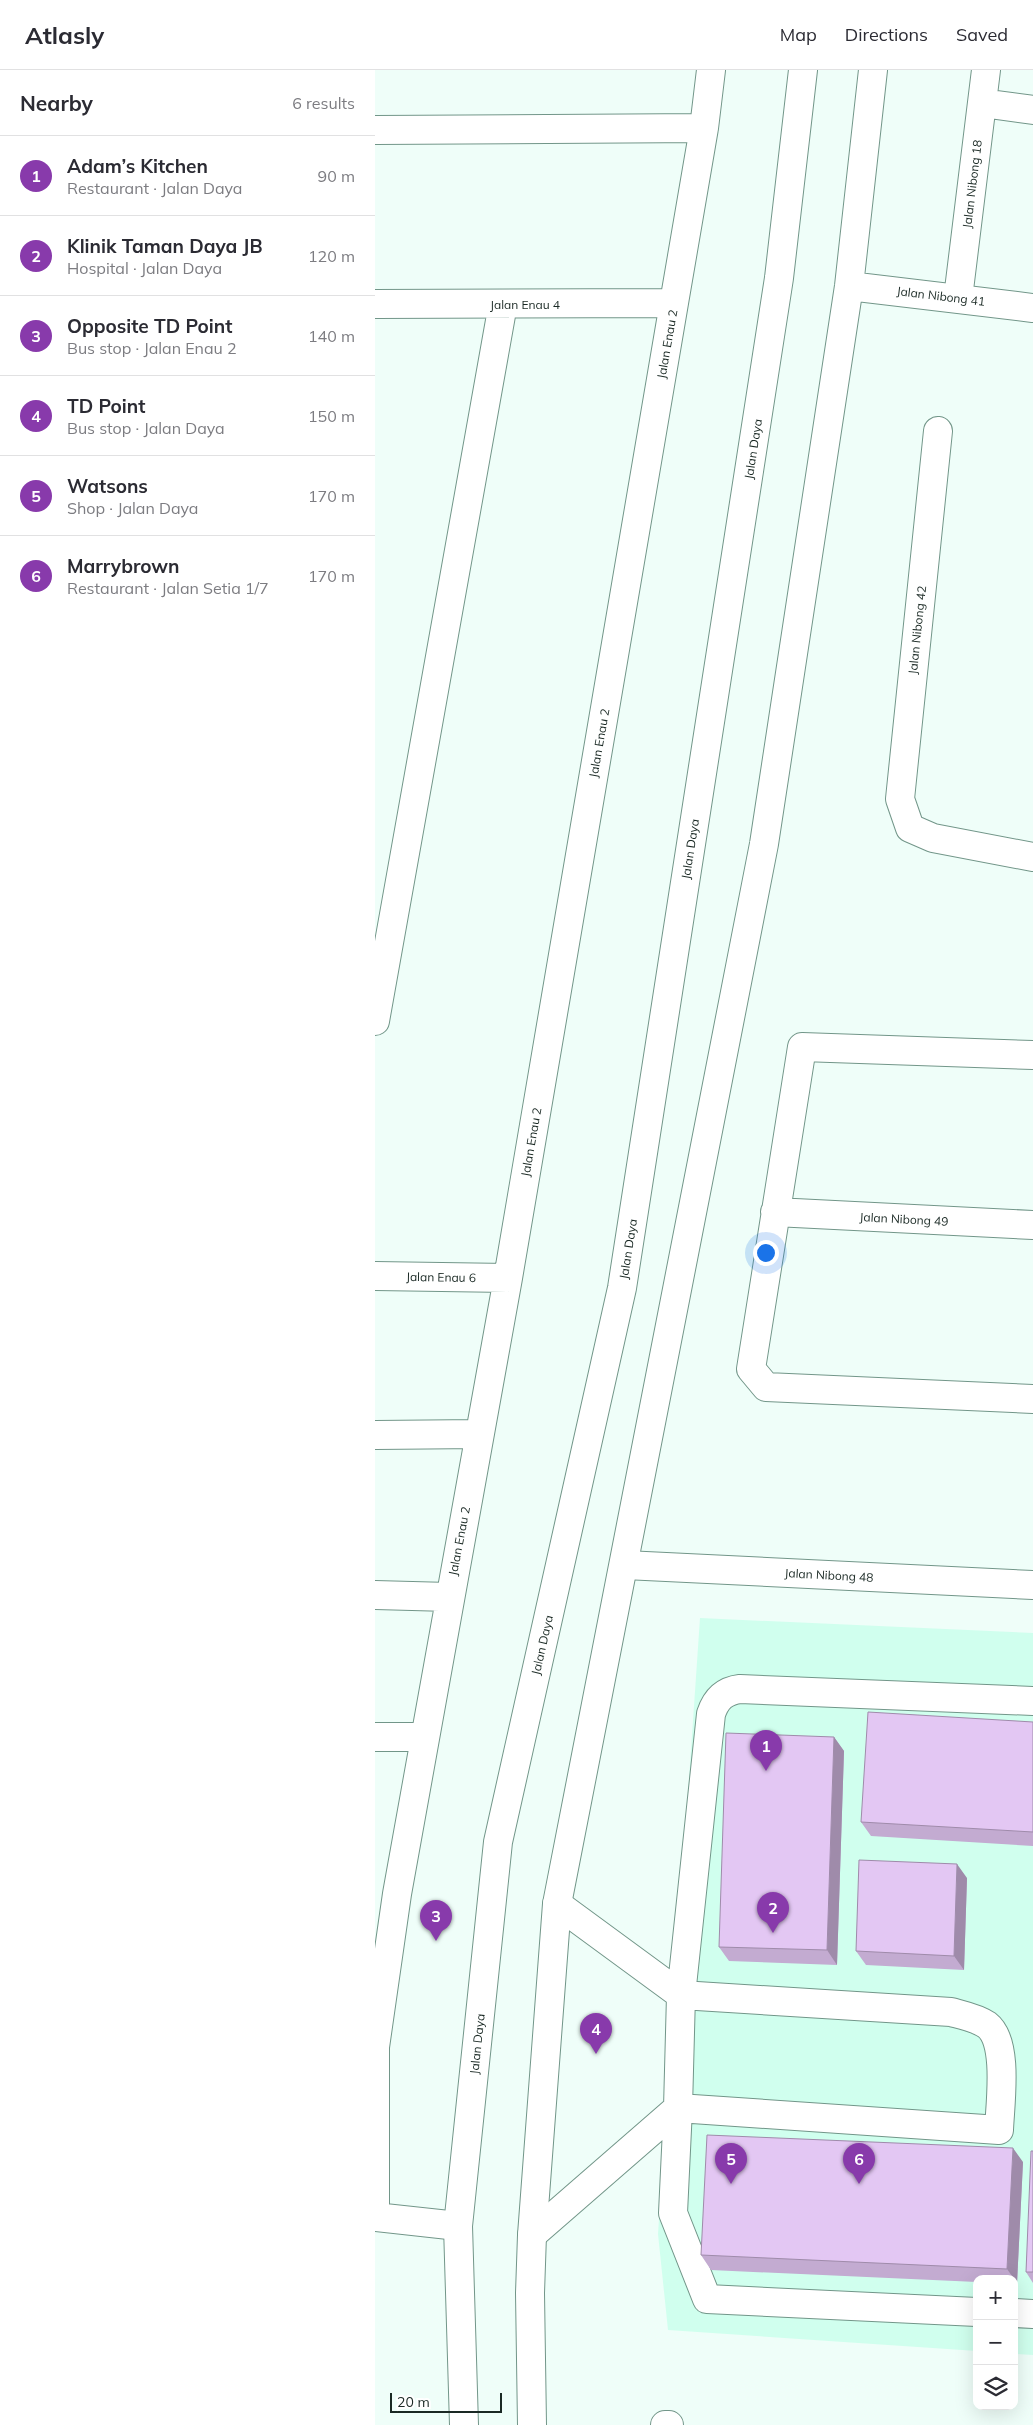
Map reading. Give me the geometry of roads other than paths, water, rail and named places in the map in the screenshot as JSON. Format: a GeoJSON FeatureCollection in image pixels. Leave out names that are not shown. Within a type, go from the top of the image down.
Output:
{"type":"FeatureCollection","features":[{"type":"Feature","properties":{"kind":"main road","name":"Jalan Enau 2"},"geometry":{"type":"LineString","coordinates":[[375,2216],[375,2047],[386,1894],[425,1737],[508,1278],[704,128],[711,70]]}},
{"type":"Feature","properties":{"kind":"main road","name":"Jalan Daya"},"geometry":{"type":"LineString","coordinates":[[464,2425],[458,2226],[498,1842],[622,1288],[779,278],[803,70]]}},
{"type":"Feature","properties":{"kind":"main road"},"geometry":{"type":"LineString","coordinates":[[532,2425],[530,2293],[532,2236],[557,1904],[625,1565],[764,844],[849,286],[873,70]]}},
{"type":"Feature","properties":{"kind":"main road","name":"Jalan Nibong 18"},"geometry":{"type":"LineString","coordinates":[[958,298],[986,70]]}},
{"type":"Feature","properties":{"kind":"main road"},"geometry":{"type":"LineString","coordinates":[[982,103],[1033,110]]}},
{"type":"Feature","properties":{"kind":"main road"},"geometry":{"type":"LineString","coordinates":[[375,130],[704,128]]}},
{"type":"Feature","properties":{"kind":"main road","name":"Jalan Nibong 41"},"geometry":{"type":"LineString","coordinates":[[849,286],[1033,308]]}},
{"type":"Feature","properties":{"kind":"main road","name":"Jalan Enau 4"},"geometry":{"type":"LineString","coordinates":[[375,304],[674,303]]}},
{"type":"Feature","properties":{"kind":"main road"},"geometry":{"type":"LineString","coordinates":[[375,1021],[503,304]]}},
{"type":"Feature","properties":{"kind":"main road","name":"Jalan Nibong 42"},"geometry":{"type":"LineString","coordinates":[[938,431],[900,799],[909,828],[933,838],[1033,856]]}},
{"type":"Feature","properties":{"kind":"main road"},"geometry":{"type":"LineString","coordinates":[[1033,1056],[802,1047],[751,1369],[766,1387],[1033,1400]]}},
{"type":"Feature","properties":{"kind":"main road","name":"Jalan Nibong 49"},"geometry":{"type":"LineString","coordinates":[[775,1212],[1033,1225]]}},
{"type":"Feature","properties":{"kind":"main road","name":"Jalan Enau 6"},"geometry":{"type":"LineString","coordinates":[[375,1276],[508,1278]]}},
{"type":"Feature","properties":{"kind":"main road"},"geometry":{"type":"LineString","coordinates":[[375,1435],[479,1434]]}},
{"type":"Feature","properties":{"kind":"main road","name":"Jalan Nibong 48"},"geometry":{"type":"LineString","coordinates":[[625,1565],[1033,1585]]}},
{"type":"Feature","properties":{"kind":"main road"},"geometry":{"type":"LineString","coordinates":[[375,1595],[449,1597]]}},
{"type":"Feature","properties":{"kind":"main road"},"geometry":{"type":"LineString","coordinates":[[973,2312],[707,2299],[673,2213],[681,1995],[711,1714],[714,1704],[721,1696],[730,1690],[740,1689],[1033,1700]]}},
{"type":"Feature","properties":{"kind":"main road"},"geometry":{"type":"LineString","coordinates":[[375,1737],[425,1737]]}},
{"type":"Feature","properties":{"kind":"main road"},"geometry":{"type":"LineString","coordinates":[[532,2236],[678,2108],[999,2130],[1000,2052],[997,2036],[987,2025],[951,2012],[681,1995],[557,1904]]}},
{"type":"Feature","properties":{"kind":"main road"},"geometry":{"type":"LineString","coordinates":[[375,2216],[458,2226]]}},
{"type":"Feature","properties":{"kind":"main road"},"geometry":{"type":"LineString","coordinates":[[1018,2313],[1033,2314]]}},
{"type":"Feature","properties":{"kind":"place","name":"Adam’s Kitchen"},"geometry":{"type":"Point","coordinates":[766,1771]}},
{"type":"Feature","properties":{"kind":"place","name":"Klinik Taman Daya JB"},"geometry":{"type":"Point","coordinates":[773,1933]}},
{"type":"Feature","properties":{"kind":"place","name":"Opposite TD Point"},"geometry":{"type":"Point","coordinates":[436,1941]}},
{"type":"Feature","properties":{"kind":"place","name":"TD Point"},"geometry":{"type":"Point","coordinates":[596,2054]}},
{"type":"Feature","properties":{"kind":"place","name":"Watsons"},"geometry":{"type":"Point","coordinates":[731,2184]}},
{"type":"Feature","properties":{"kind":"place","name":"Marrybrown"},"geometry":{"type":"Point","coordinates":[859,2184]}}]}
